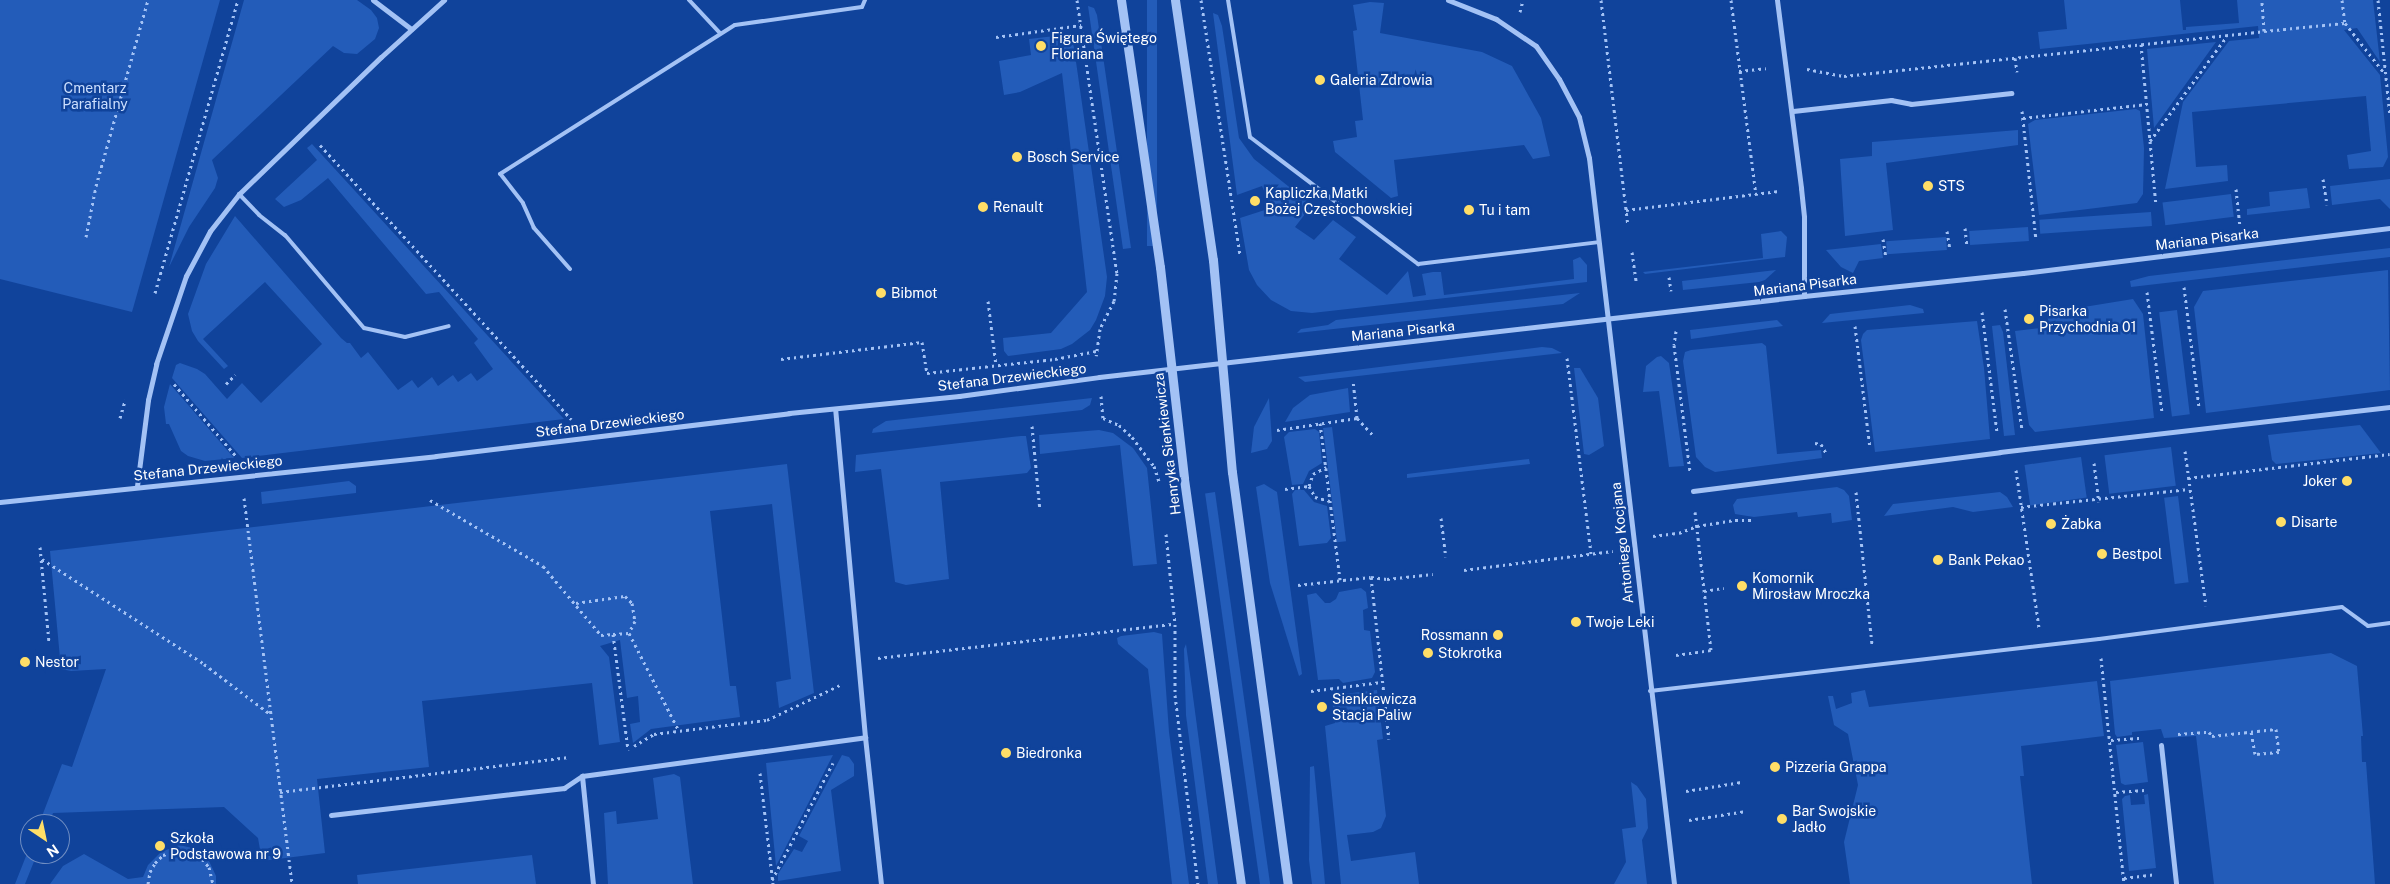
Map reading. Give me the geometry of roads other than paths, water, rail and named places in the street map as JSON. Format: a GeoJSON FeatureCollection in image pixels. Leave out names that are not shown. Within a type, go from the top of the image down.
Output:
{"type":"FeatureCollection","features":[{"type":"Feature","properties":{"kind":"street"},"geometry":{"type":"LineString","coordinates":[[373,0],[411,29]]}},
{"type":"Feature","properties":{"kind":"street"},"geometry":{"type":"LineString","coordinates":[[137,486],[152,382],[186,276],[210,232],[239,194],[411,29],[444,0]]}},
{"type":"Feature","properties":{"kind":"street","name":"Henryka Sienkiewicza"},"geometry":{"type":"LineString","coordinates":[[1121,0],[1160,267],[1184,479],[1241,884]]}},
{"type":"Feature","properties":{"kind":"street"},"geometry":{"type":"LineString","coordinates":[[1175,0],[1213,260],[1232,472],[1288,884]]}},
{"type":"Feature","properties":{"kind":"street","name":"Antoniego Kocjana"},"geometry":{"type":"LineString","coordinates":[[1448,0],[1496,18],[1516,30],[1536,46],[1559,78],[1579,116],[1589,158],[1674,884]]}},
{"type":"Feature","properties":{"kind":"street"},"geometry":{"type":"LineString","coordinates":[[1777,0],[1802,188],[1804,296]]}},
{"type":"Feature","properties":{"kind":"street"},"geometry":{"type":"LineString","coordinates":[[1793,111],[1891,100],[1911,104],[2011,93]]}},
{"type":"Feature","properties":{"kind":"street","name":"Mariana Pisarka"},"geometry":{"type":"LineString","coordinates":[[1223,363],[1804,296],[2023,274],[2390,228]]}},
{"type":"Feature","properties":{"kind":"street","name":"Stefana Drzewieckiego"},"geometry":{"type":"LineString","coordinates":[[0,502],[137,486],[436,456],[1223,363]]}},
{"type":"Feature","properties":{"kind":"street"},"geometry":{"type":"LineString","coordinates":[[1693,492],[2000,452],[2390,407]]}},
{"type":"Feature","properties":{"kind":"street"},"geometry":{"type":"LineString","coordinates":[[835,409],[857,661],[881,884]]}},
{"type":"Feature","properties":{"kind":"street"},"geometry":{"type":"LineString","coordinates":[[331,814],[564,788],[582,776],[865,736]]}},
{"type":"Feature","properties":{"kind":"street"},"geometry":{"type":"LineString","coordinates":[[2161,745],[2176,884]]}},
{"type":"Feature","properties":{"kind":"street"},"geometry":{"type":"LineString","coordinates":[[582,776],[593,884]]}},
{"type":"Feature","properties":{"kind":"lane"},"geometry":{"type":"LineString","coordinates":[[689,0],[720,33]]}},
{"type":"Feature","properties":{"kind":"lane"},"geometry":{"type":"LineString","coordinates":[[570,269],[534,228],[523,203],[500,174],[735,25],[862,7],[865,0]]}},
{"type":"Feature","properties":{"kind":"lane"},"geometry":{"type":"LineString","coordinates":[[1228,0],[1250,136],[1418,264],[1599,242]]}},
{"type":"Feature","properties":{"kind":"lane"},"geometry":{"type":"LineString","coordinates":[[239,194],[259,215],[284,236],[364,328],[405,337],[449,326]]}},
{"type":"Feature","properties":{"kind":"lane"},"geometry":{"type":"LineString","coordinates":[[1650,691],[2209,626],[2342,607],[2368,626],[2390,623]]}},
{"type":"Feature","properties":{"kind":"place","name":"Figura Świętego Floriana"},"geometry":{"type":"Point","coordinates":[1041,46]}},
{"type":"Feature","properties":{"kind":"place","name":"Galeria Zdrowia"},"geometry":{"type":"Point","coordinates":[1320,80]}},
{"type":"Feature","properties":{"kind":"place","name":"Bosch Service"},"geometry":{"type":"Point","coordinates":[1017,157]}},
{"type":"Feature","properties":{"kind":"place","name":"STS"},"geometry":{"type":"Point","coordinates":[1928,186]}},
{"type":"Feature","properties":{"kind":"place","name":"Kapliczka Matki Bożej Częstochowskiej"},"geometry":{"type":"Point","coordinates":[1255,201]}},
{"type":"Feature","properties":{"kind":"place","name":"Renault"},"geometry":{"type":"Point","coordinates":[983,207]}},
{"type":"Feature","properties":{"kind":"place","name":"Tu i tam"},"geometry":{"type":"Point","coordinates":[1469,210]}},
{"type":"Feature","properties":{"kind":"place","name":"Bibmot"},"geometry":{"type":"Point","coordinates":[881,293]}},
{"type":"Feature","properties":{"kind":"place","name":"Pisarka Przychodnia 01"},"geometry":{"type":"Point","coordinates":[2029,319]}},
{"type":"Feature","properties":{"kind":"place","name":"Joker"},"geometry":{"type":"Point","coordinates":[2347,481]}},
{"type":"Feature","properties":{"kind":"place","name":"Disarte"},"geometry":{"type":"Point","coordinates":[2281,522]}},
{"type":"Feature","properties":{"kind":"place","name":"Żabka"},"geometry":{"type":"Point","coordinates":[2051,524]}},
{"type":"Feature","properties":{"kind":"place","name":"Bestpol"},"geometry":{"type":"Point","coordinates":[2102,554]}},
{"type":"Feature","properties":{"kind":"place","name":"Bank Pekao"},"geometry":{"type":"Point","coordinates":[1938,560]}},
{"type":"Feature","properties":{"kind":"place","name":"Komornik Mirosław Mroczka"},"geometry":{"type":"Point","coordinates":[1742,586]}},
{"type":"Feature","properties":{"kind":"place","name":"Twoje Leki"},"geometry":{"type":"Point","coordinates":[1576,622]}},
{"type":"Feature","properties":{"kind":"place","name":"Rossmann"},"geometry":{"type":"Point","coordinates":[1498,635]}},
{"type":"Feature","properties":{"kind":"place","name":"Stokrotka"},"geometry":{"type":"Point","coordinates":[1428,653]}},
{"type":"Feature","properties":{"kind":"place","name":"Nestor"},"geometry":{"type":"Point","coordinates":[25,662]}},
{"type":"Feature","properties":{"kind":"place","name":"Sienkiewicza Stacja Paliw"},"geometry":{"type":"Point","coordinates":[1322,707]}},
{"type":"Feature","properties":{"kind":"place","name":"Biedronka"},"geometry":{"type":"Point","coordinates":[1006,753]}},
{"type":"Feature","properties":{"kind":"place","name":"Pizzeria Grappa"},"geometry":{"type":"Point","coordinates":[1775,767]}},
{"type":"Feature","properties":{"kind":"place","name":"Bar Swojskie Jadło"},"geometry":{"type":"Point","coordinates":[1782,819]}},
{"type":"Feature","properties":{"kind":"place","name":"Szkoła Podstawowa nr 9"},"geometry":{"type":"Point","coordinates":[160,846]}},
{"type":"Feature","properties":{"kind":"park label","name":"Cmentarz Parafialny"},"geometry":{"type":"Point","coordinates":[95,96]}}]}
